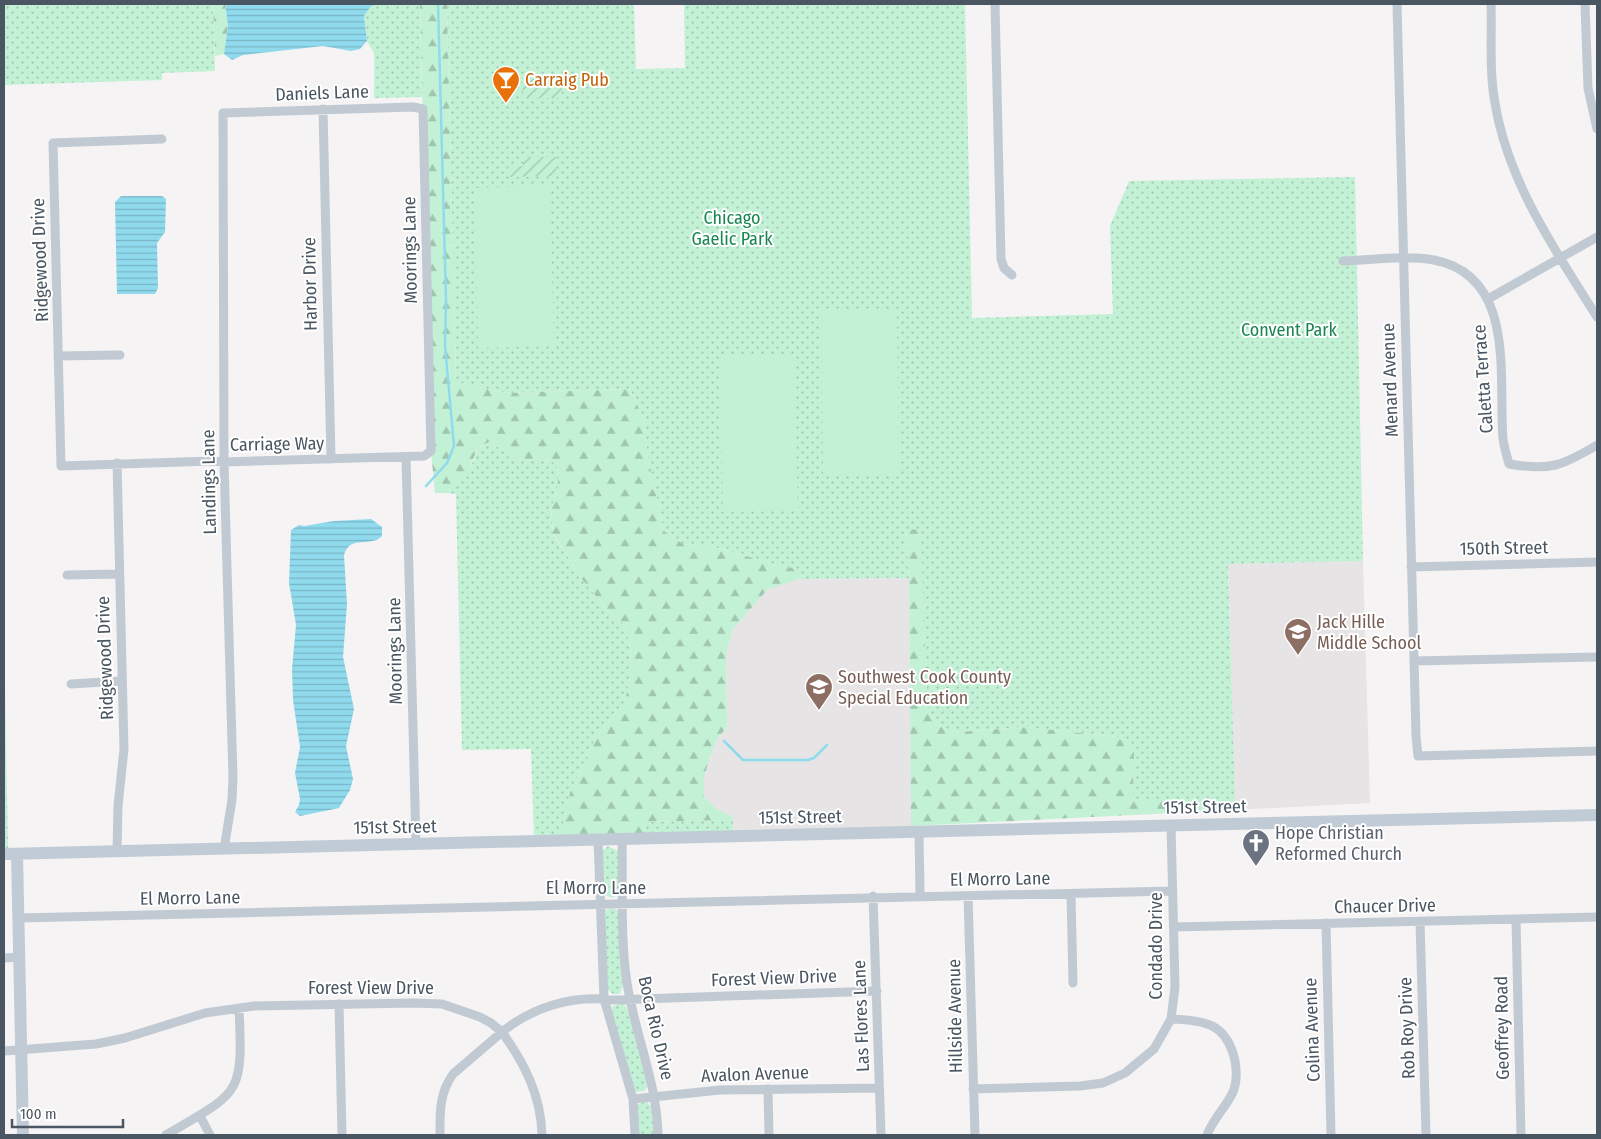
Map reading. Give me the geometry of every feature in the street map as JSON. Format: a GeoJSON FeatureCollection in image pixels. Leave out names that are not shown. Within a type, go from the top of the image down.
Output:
{"type":"FeatureCollection","features":[{"type":"Feature","properties":{"kind":"street"},"geometry":{"type":"LineString","coordinates":[[995,4],[1001,259],[1004,268],[1012,275]]}},
{"type":"Feature","properties":{"kind":"street","name":"Menard Avenue"},"geometry":{"type":"LineString","coordinates":[[1397,4],[1411,567],[1418,756],[1597,751]]}},
{"type":"Feature","properties":{"kind":"street"},"geometry":{"type":"LineString","coordinates":[[1491,4],[1494,100],[1502,136],[1517,180],[1560,259],[1597,317]]}},
{"type":"Feature","properties":{"kind":"street"},"geometry":{"type":"LineString","coordinates":[[1585,4],[1588,88],[1597,129]]}},
{"type":"Feature","properties":{"kind":"street","name":"Daniels Lane"},"geometry":{"type":"LineString","coordinates":[[223,113],[322,109],[423,108]]}},
{"type":"Feature","properties":{"kind":"street","name":"Moorings Lane"},"geometry":{"type":"LineString","coordinates":[[423,108],[431,451]]}},
{"type":"Feature","properties":{"kind":"street","name":"Harbor Drive"},"geometry":{"type":"LineString","coordinates":[[322,109],[331,459]]}},
{"type":"Feature","properties":{"kind":"street","name":"Landings Lane"},"geometry":{"type":"LineString","coordinates":[[223,113],[224,462],[233,778],[232,800],[224,849]]}},
{"type":"Feature","properties":{"kind":"street","name":"Ridgewood Drive"},"geometry":{"type":"LineString","coordinates":[[61,466],[53,143],[162,139]]}},
{"type":"Feature","properties":{"kind":"street"},"geometry":{"type":"LineString","coordinates":[[1488,299],[1597,236]]}},
{"type":"Feature","properties":{"kind":"street","name":"Caletta Terrace"},"geometry":{"type":"LineString","coordinates":[[1343,261],[1403,258],[1426,259],[1447,264],[1469,277],[1488,299],[1498,329],[1503,441],[1509,464],[1540,469],[1551,467],[1570,460],[1597,445]]}},
{"type":"Feature","properties":{"kind":"street"},"geometry":{"type":"LineString","coordinates":[[58,356],[120,354]]}},
{"type":"Feature","properties":{"kind":"street","name":"Carriage Way"},"geometry":{"type":"LineString","coordinates":[[61,466],[117,463],[406,457],[424,456],[431,451]]}},
{"type":"Feature","properties":{"kind":"street","name":"Moorings Lane"},"geometry":{"type":"LineString","coordinates":[[406,457],[416,844]]}},
{"type":"Feature","properties":{"kind":"street","name":"Ridgewood Drive"},"geometry":{"type":"LineString","coordinates":[[117,463],[124,749],[118,806],[117,851]]}},
{"type":"Feature","properties":{"kind":"street","name":"150th Street"},"geometry":{"type":"LineString","coordinates":[[1411,567],[1597,562]]}},
{"type":"Feature","properties":{"kind":"street"},"geometry":{"type":"LineString","coordinates":[[67,575],[119,574]]}},
{"type":"Feature","properties":{"kind":"street"},"geometry":{"type":"LineString","coordinates":[[1414,661],[1597,657]]}},
{"type":"Feature","properties":{"kind":"street"},"geometry":{"type":"LineString","coordinates":[[71,684],[121,681]]}},
{"type":"Feature","properties":{"kind":"street","name":"151st Street"},"geometry":{"type":"LineString","coordinates":[[4,854],[1597,816]]}},
{"type":"Feature","properties":{"kind":"street","name":"Condado Drive"},"geometry":{"type":"LineString","coordinates":[[972,1089],[1080,1086],[1103,1083],[1125,1073],[1141,1062],[1154,1049],[1171,1019],[1175,987],[1171,826]]}},
{"type":"Feature","properties":{"kind":"street"},"geometry":{"type":"LineString","coordinates":[[919,832],[920,895]]}},
{"type":"Feature","properties":{"kind":"street","name":"Boca Rio Drive"},"geometry":{"type":"LineString","coordinates":[[622,839],[626,971],[630,998],[655,1096],[658,1135]]}},
{"type":"Feature","properties":{"kind":"street"},"geometry":{"type":"LineString","coordinates":[[598,840],[604,999],[632,1099],[635,1135]]}},
{"type":"Feature","properties":{"kind":"street"},"geometry":{"type":"LineString","coordinates":[[17,854],[23,1135]]}},
{"type":"Feature","properties":{"kind":"street","name":"El Morro Lane"},"geometry":{"type":"LineString","coordinates":[[19,918],[600,904],[624,905],[873,896],[1071,894],[1172,890]]}},
{"type":"Feature","properties":{"kind":"street"},"geometry":{"type":"LineString","coordinates":[[1071,894],[1073,983]]}},
{"type":"Feature","properties":{"kind":"street","name":"Las Flores Lane"},"geometry":{"type":"LineString","coordinates":[[873,896],[882,1135]]}},
{"type":"Feature","properties":{"kind":"street","name":"Hillside Avenue"},"geometry":{"type":"LineString","coordinates":[[968,896],[972,1089],[975,1135]]}},
{"type":"Feature","properties":{"kind":"street","name":"Chaucer Drive"},"geometry":{"type":"LineString","coordinates":[[1174,927],[1597,917]]}},
{"type":"Feature","properties":{"kind":"street","name":"Geoffrey Road"},"geometry":{"type":"LineString","coordinates":[[1516,920],[1521,1135]]}},
{"type":"Feature","properties":{"kind":"street","name":"Rob Roy Drive"},"geometry":{"type":"LineString","coordinates":[[1420,921],[1426,1135]]}},
{"type":"Feature","properties":{"kind":"street","name":"Colina Avenue"},"geometry":{"type":"LineString","coordinates":[[1326,923],[1331,1135]]}},
{"type":"Feature","properties":{"kind":"street"},"geometry":{"type":"LineString","coordinates":[[4,958],[20,957]]}},
{"type":"Feature","properties":{"kind":"street","name":"Forest View Drive"},"geometry":{"type":"LineString","coordinates":[[4,1052],[96,1044],[125,1038],[205,1013],[239,1008],[339,1004],[442,1004],[486,1020],[502,1032],[516,1021],[557,1004],[578,999],[877,991]]}},
{"type":"Feature","properties":{"kind":"street"},"geometry":{"type":"LineString","coordinates":[[339,1004],[342,1135]]}},
{"type":"Feature","properties":{"kind":"street"},"geometry":{"type":"LineString","coordinates":[[166,1135],[200,1116],[230,1093],[238,1078],[241,1058],[239,1008]]}},
{"type":"Feature","properties":{"kind":"street"},"geometry":{"type":"LineString","coordinates":[[1171,1019],[1199,1022],[1214,1027],[1226,1035],[1233,1054],[1236,1069],[1235,1086],[1210,1125],[1207,1135]]}},
{"type":"Feature","properties":{"kind":"street"},"geometry":{"type":"LineString","coordinates":[[440,1135],[441,1100],[447,1082],[453,1074],[502,1032],[527,1069],[539,1106],[542,1135]]}},
{"type":"Feature","properties":{"kind":"street","name":"Avalon Avenue"},"geometry":{"type":"LineString","coordinates":[[632,1099],[720,1090],[879,1088]]}},
{"type":"Feature","properties":{"kind":"street"},"geometry":{"type":"LineString","coordinates":[[768,1089],[769,1135]]}},
{"type":"Feature","properties":{"kind":"street"},"geometry":{"type":"LineString","coordinates":[[200,1116],[210,1135]]}},
{"type":"Feature","properties":{"kind":"shaded area","name":"Jack Hille Middle School"},"geometry":{"type":"Polygon","coordinates":[[[1363,561],[1370,803],[1235,810],[1228,564],[1363,561]]]}},
{"type":"Feature","properties":{"kind":"shaded area","name":"Southwest Cook County Special Education"},"geometry":{"type":"Polygon","coordinates":[[[909,578],[911,826],[733,833],[733,817],[717,809],[704,797],[704,777],[717,739],[727,727],[726,654],[733,629],[768,589],[782,583],[800,579],[909,578]]]}},
{"type":"Feature","properties":{"kind":"green space"},"geometry":{"type":"Polygon","coordinates":[[[4,4],[213,4],[215,71],[162,73],[162,80],[4,85],[4,4]]]}},
{"type":"Feature","properties":{"kind":"green space"},"geometry":{"type":"Polygon","coordinates":[[[213,4],[225,4],[228,25],[224,54],[215,56],[213,4]]]}},
{"type":"Feature","properties":{"kind":"green space"},"geometry":{"type":"Polygon","coordinates":[[[383,4],[420,4],[422,97],[374,98],[374,53],[367,41],[364,16],[371,6],[383,4]]]}},
{"type":"Feature","properties":{"kind":"green space"},"geometry":{"type":"Polygon","coordinates":[[[420,4],[447,4],[456,382],[506,393],[630,389],[643,418],[648,458],[664,531],[683,544],[718,548],[798,569],[800,579],[768,589],[733,629],[726,654],[727,727],[717,739],[710,757],[704,777],[704,797],[717,809],[733,817],[723,820],[646,822],[642,834],[561,835],[570,793],[594,741],[625,701],[631,673],[630,644],[624,624],[607,610],[582,579],[553,533],[551,509],[558,486],[557,463],[545,460],[518,459],[489,442],[478,448],[467,473],[446,493],[435,493],[431,451],[420,4]]]}},
{"type":"Feature","properties":{"kind":"green space"},"geometry":{"type":"Polygon","coordinates":[[[447,4],[634,4],[636,69],[685,68],[684,4],[965,4],[972,318],[1113,314],[1110,226],[1129,181],[1355,177],[1363,561],[1228,564],[1235,800],[1132,800],[1134,776],[1118,737],[1026,727],[959,732],[937,726],[927,706],[920,530],[906,530],[909,578],[800,579],[797,569],[718,548],[683,544],[664,531],[648,458],[643,418],[630,389],[506,393],[456,382],[447,4]]]}},
{"type":"Feature","properties":{"kind":"green space"},"geometry":{"type":"Polygon","coordinates":[[[562,77],[562,98],[523,98],[522,78],[562,77]]]}},
{"type":"Feature","properties":{"kind":"green space"},"geometry":{"type":"Polygon","coordinates":[[[523,157],[556,157],[556,176],[508,177],[507,167],[523,166],[523,157]]]}},
{"type":"Feature","properties":{"kind":"green space"},"geometry":{"type":"Polygon","coordinates":[[[550,186],[554,346],[478,348],[475,188],[550,186]]]}},
{"type":"Feature","properties":{"kind":"green space"},"geometry":{"type":"Polygon","coordinates":[[[897,310],[899,475],[823,476],[821,311],[897,310]]]}},
{"type":"Feature","properties":{"kind":"green space"},"geometry":{"type":"Polygon","coordinates":[[[794,354],[798,510],[723,512],[720,355],[794,354]]]}},
{"type":"Feature","properties":{"kind":"green space"},"geometry":{"type":"Polygon","coordinates":[[[490,442],[518,459],[545,460],[557,463],[558,486],[551,509],[553,534],[582,579],[607,610],[624,624],[630,644],[631,673],[625,701],[594,741],[570,793],[561,835],[534,836],[531,749],[462,750],[456,494],[446,493],[470,467],[478,448],[490,442]]]}},
{"type":"Feature","properties":{"kind":"green space"},"geometry":{"type":"Polygon","coordinates":[[[906,529],[921,530],[927,706],[937,726],[959,732],[1026,727],[1118,737],[1134,752],[1133,799],[1235,800],[1235,810],[911,826],[909,578],[906,529]]]}},
{"type":"Feature","properties":{"kind":"green space"},"geometry":{"type":"Polygon","coordinates":[[[4,627],[8,849],[4,849],[4,627]]]}},
{"type":"Feature","properties":{"kind":"green space"},"geometry":{"type":"Polygon","coordinates":[[[733,817],[733,833],[642,834],[646,822],[723,820],[733,817]]]}},
{"type":"Feature","properties":{"kind":"green space"},"geometry":{"type":"Polygon","coordinates":[[[608,846],[618,851],[618,895],[612,898],[603,894],[601,852],[608,846]]]}},
{"type":"Feature","properties":{"kind":"green space"},"geometry":{"type":"Polygon","coordinates":[[[612,908],[619,911],[623,986],[620,994],[613,994],[608,990],[604,911],[612,908]]]}},
{"type":"Feature","properties":{"kind":"green space"},"geometry":{"type":"Polygon","coordinates":[[[623,1003],[628,1010],[648,1084],[645,1091],[635,1092],[611,1007],[623,1003]]]}},
{"type":"Feature","properties":{"kind":"green space"},"geometry":{"type":"Polygon","coordinates":[[[646,1101],[652,1107],[655,1135],[638,1135],[636,1105],[646,1101]]]}},
{"type":"Feature","properties":{"kind":"water"},"geometry":{"type":"Polygon","coordinates":[[[225,4],[383,4],[371,6],[364,16],[367,41],[360,49],[351,51],[323,46],[243,55],[232,60],[224,54],[228,25],[225,4]]]}},
{"type":"Feature","properties":{"kind":"water"},"geometry":{"type":"Polygon","coordinates":[[[121,196],[162,196],[166,199],[165,232],[157,243],[158,288],[155,294],[117,294],[115,202],[121,196]]]}},
{"type":"Feature","properties":{"kind":"water"},"geometry":{"type":"Polygon","coordinates":[[[371,519],[382,527],[382,536],[372,541],[351,545],[344,555],[347,604],[343,657],[354,709],[346,746],[353,779],[350,790],[339,808],[300,816],[295,812],[300,799],[295,773],[300,747],[293,700],[292,669],[296,625],[289,583],[291,530],[299,525],[371,519]]]}},
{"type":"Feature","properties":{"kind":"waterway"},"geometry":{"type":"LineString","coordinates":[[426,486],[447,463],[454,446],[445,346],[446,299],[438,4]]}},
{"type":"Feature","properties":{"kind":"waterway"},"geometry":{"type":"LineString","coordinates":[[724,741],[743,760],[808,760],[814,758],[827,745]]}},
{"type":"Feature","properties":{"kind":"place","name":"Carraig Pub"},"geometry":{"type":"Point","coordinates":[506,104]}},
{"type":"Feature","properties":{"kind":"place","name":"Jack Hille Middle School"},"geometry":{"type":"Point","coordinates":[1298,656]}},
{"type":"Feature","properties":{"kind":"place","name":"Southwest Cook County Special Education"},"geometry":{"type":"Point","coordinates":[819,711]}},
{"type":"Feature","properties":{"kind":"place","name":"Hope Christian Reformed Church"},"geometry":{"type":"Point","coordinates":[1256,867]}},
{"type":"Feature","properties":{"kind":"park label","name":"Chicago Gaelic Park"},"geometry":{"type":"Point","coordinates":[732,228]}},
{"type":"Feature","properties":{"kind":"park label","name":"Convent Park"},"geometry":{"type":"Point","coordinates":[1289,330]}}]}
